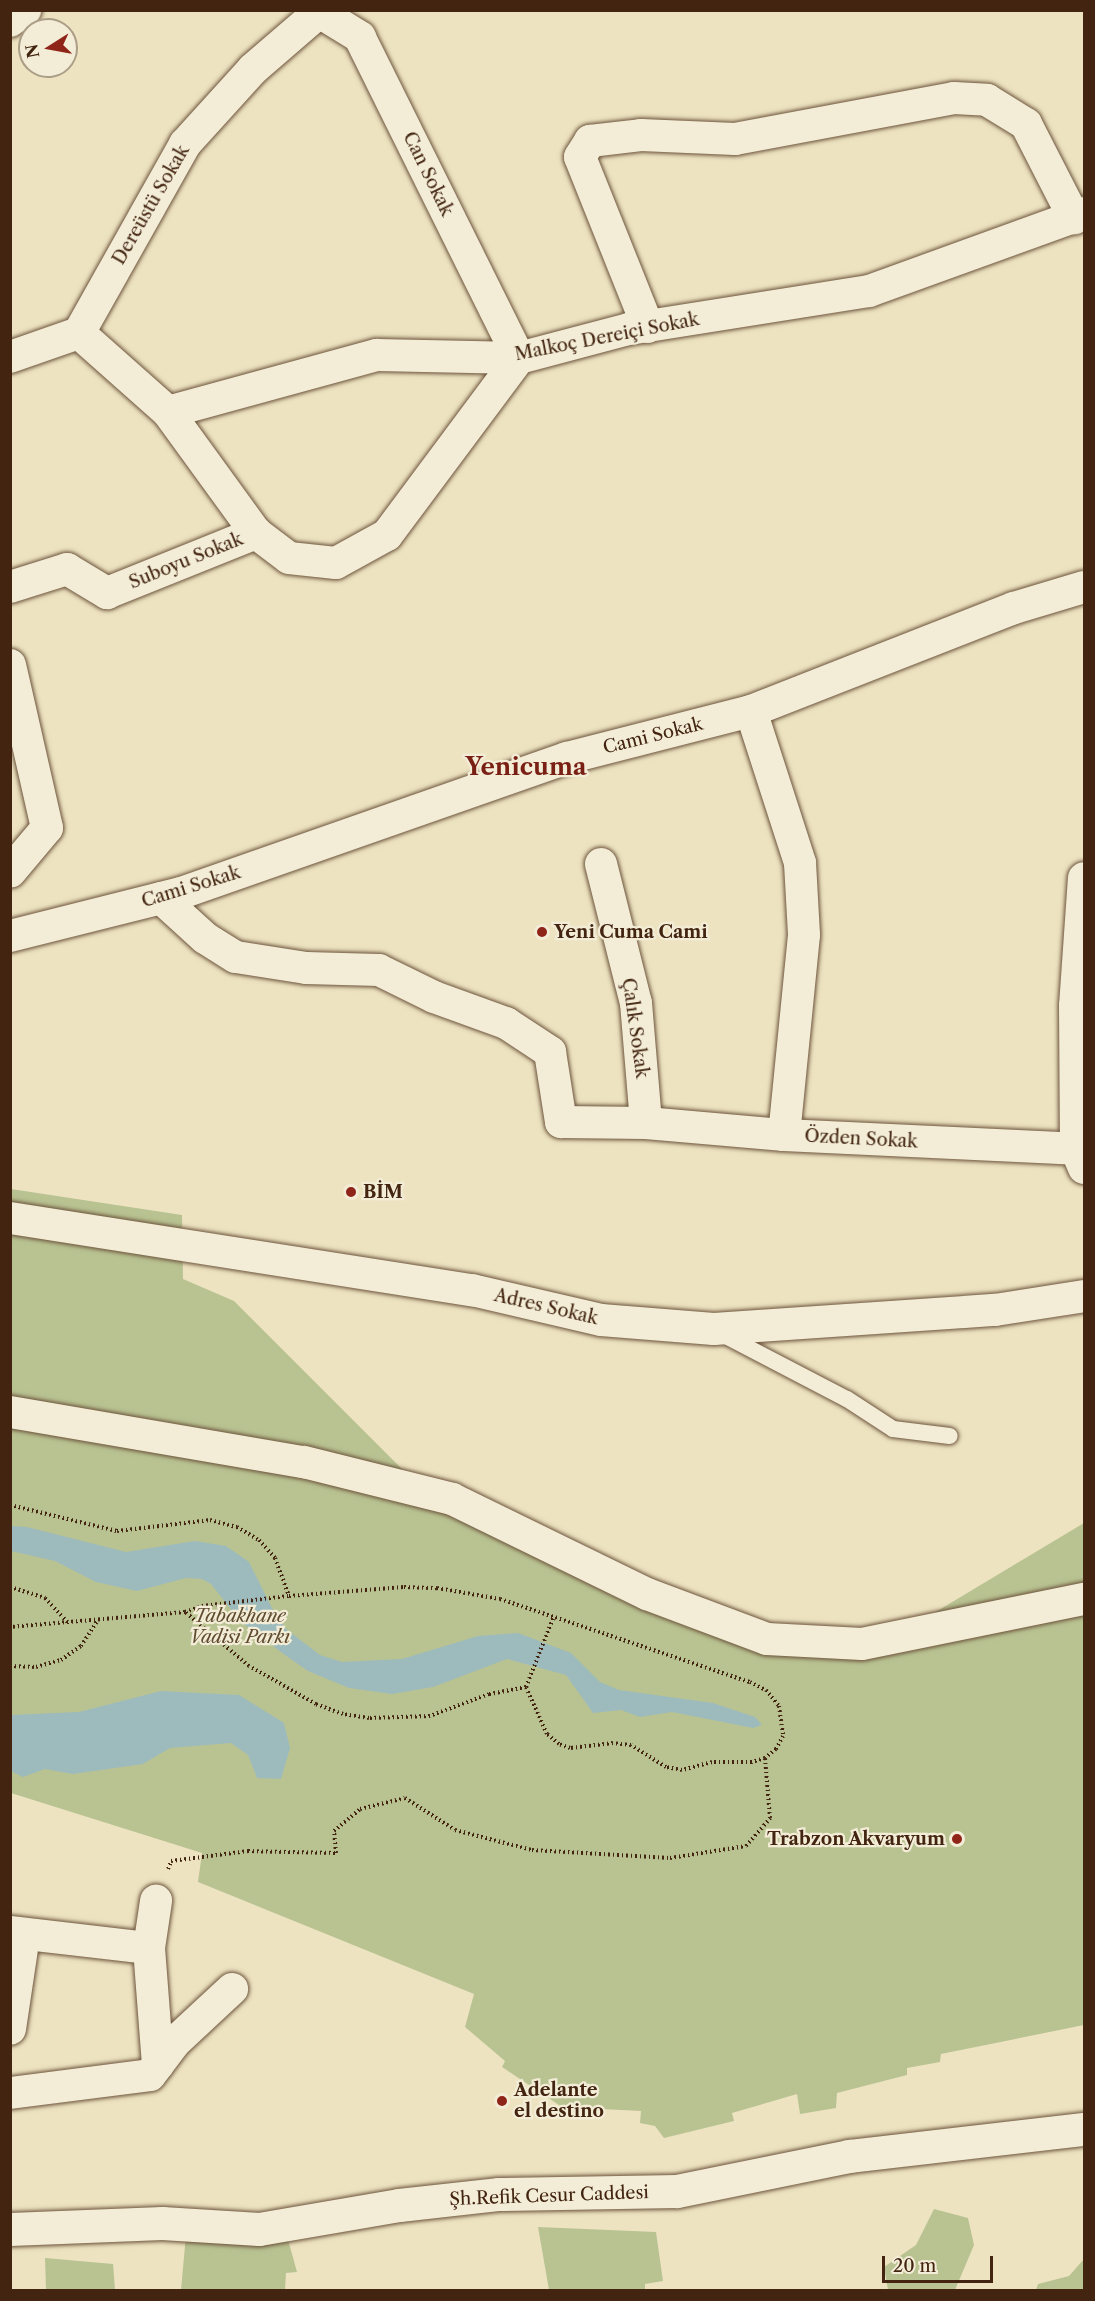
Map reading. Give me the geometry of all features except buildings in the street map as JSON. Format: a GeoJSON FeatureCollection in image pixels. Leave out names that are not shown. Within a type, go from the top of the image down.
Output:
{"type":"FeatureCollection","features":[{"type":"Feature","properties":{"kind":"street"},"geometry":{"type":"LineString","coordinates":[[10,21],[25,10]]}},
{"type":"Feature","properties":{"kind":"street","name":"Dereüstü Sokak"},"geometry":{"type":"LineString","coordinates":[[79,333],[185,144],[254,69],[316,12]]}},
{"type":"Feature","properties":{"kind":"street","name":"Can Sokak"},"geometry":{"type":"LineString","coordinates":[[316,12],[360,37],[519,358]]}},
{"type":"Feature","properties":{"kind":"street"},"geometry":{"type":"LineString","coordinates":[[648,327],[580,157],[590,141],[640,135],[735,139],[954,98],[987,100],[1026,124],[1079,216]]}},
{"type":"Feature","properties":{"kind":"street","name":"Malkoç Dereiçi Sokak"},"geometry":{"type":"LineString","coordinates":[[168,412],[377,355],[519,358],[648,327],[869,291],[1079,216]]}},
{"type":"Feature","properties":{"kind":"street"},"geometry":{"type":"LineString","coordinates":[[10,357],[79,333],[168,412],[256,533]]}},
{"type":"Feature","properties":{"kind":"street","name":"Suboyu Sokak"},"geometry":{"type":"LineString","coordinates":[[10,587],[68,569],[107,593],[256,533],[289,558],[336,563],[387,535],[519,358]]}},
{"type":"Feature","properties":{"kind":"street","name":"Cami Sokak"},"geometry":{"type":"LineString","coordinates":[[10,936],[161,898],[567,758],[751,711],[1014,608],[1084,587]]}},
{"type":"Feature","properties":{"kind":"street"},"geometry":{"type":"LineString","coordinates":[[10,665],[47,828],[10,872]]}},
{"type":"Feature","properties":{"kind":"street"},"geometry":{"type":"LineString","coordinates":[[751,711],[800,863],[804,935],[784,1135]]}},
{"type":"Feature","properties":{"kind":"street","name":"Çalık Sokak"},"geometry":{"type":"LineString","coordinates":[[601,864],[636,1003],[646,1123]]}},
{"type":"Feature","properties":{"kind":"street"},"geometry":{"type":"LineString","coordinates":[[1080,1159],[1075,1006],[1084,878]]}},
{"type":"Feature","properties":{"kind":"street","name":"Özden Sokak"},"geometry":{"type":"LineString","coordinates":[[161,898],[205,938],[236,957],[306,968],[379,970],[435,997],[506,1023],[550,1052],[561,1122],[646,1123],[1080,1159]]}},
{"type":"Feature","properties":{"kind":"street","name":"Adres Sokak"},"geometry":{"type":"LineString","coordinates":[[10,1218],[472,1290],[601,1320],[714,1329],[995,1310],[1084,1296]]}},
{"type":"Feature","properties":{"kind":"street"},"geometry":{"type":"LineString","coordinates":[[10,1412],[304,1462],[452,1500],[647,1594],[767,1639],[862,1644],[1084,1599]]}},
{"type":"Feature","properties":{"kind":"street"},"geometry":{"type":"LineString","coordinates":[[156,1902],[149,1948],[158,2065]]}},
{"type":"Feature","properties":{"kind":"street"},"geometry":{"type":"LineString","coordinates":[[10,2029],[17,1934],[149,1948]]}},
{"type":"Feature","properties":{"kind":"street"},"geometry":{"type":"LineString","coordinates":[[10,2093],[150,2075],[175,2042],[232,1989]]}},
{"type":"Feature","properties":{"kind":"street","name":"Şh.Refik Cesur Caddesi"},"geometry":{"type":"LineString","coordinates":[[10,2229],[162,2223],[260,2229],[399,2205],[499,2194],[677,2190],[849,2156],[1084,2129]]}},
{"type":"Feature","properties":{"kind":"lane"},"geometry":{"type":"LineString","coordinates":[[714,1329],[847,1399],[893,1430],[950,1436]]}},
{"type":"Feature","properties":{"kind":"path"},"geometry":{"type":"LineString","coordinates":[[10,1505],[117,1531],[210,1520],[237,1527],[259,1540],[275,1558],[289,1596]]}},
{"type":"Feature","properties":{"kind":"path"},"geometry":{"type":"LineString","coordinates":[[10,1587],[45,1598],[68,1623]]}},
{"type":"Feature","properties":{"kind":"path"},"geometry":{"type":"LineString","coordinates":[[10,1628],[185,1612],[202,1606],[289,1596],[437,1588],[500,1599],[554,1616],[766,1690],[778,1706],[784,1722],[780,1743],[765,1758],[752,1762],[712,1761],[682,1770],[666,1767],[631,1745],[613,1743],[570,1748],[547,1734],[526,1687],[554,1616]]}},
{"type":"Feature","properties":{"kind":"path"},"geometry":{"type":"LineString","coordinates":[[185,1612],[249,1666],[316,1704],[343,1714],[369,1718],[430,1716],[489,1694],[526,1687]]}},
{"type":"Feature","properties":{"kind":"path"},"geometry":{"type":"LineString","coordinates":[[10,1666],[36,1667],[61,1660],[81,1646],[97,1621]]}},
{"type":"Feature","properties":{"kind":"path"},"geometry":{"type":"LineString","coordinates":[[156,1902],[171,1861],[248,1851],[336,1853],[334,1831],[360,1809],[405,1798],[455,1830],[532,1850],[670,1858],[746,1846],[770,1818],[765,1758]]}},
{"type":"Feature","properties":{"kind":"green space","name":"Tabakhane Vadisi Parkı"},"geometry":{"type":"Polygon","coordinates":[[[11,1189],[182,1215],[183,1279],[234,1301],[446,1513],[640,1603],[864,1655],[1084,1523],[1084,2025],[941,2054],[940,2062],[907,2068],[907,2075],[837,2093],[836,2108],[800,2114],[797,2094],[732,2113],[734,2121],[664,2138],[655,2126],[640,2123],[641,2111],[601,2109],[599,2117],[577,2117],[502,2067],[505,2061],[465,2027],[474,1994],[198,1882],[202,1853],[11,1793],[11,1189]]]}},
{"type":"Feature","properties":{"kind":"green space"},"geometry":{"type":"Polygon","coordinates":[[[934,2209],[968,2218],[974,2245],[955,2290],[888,2290],[884,2267],[916,2245],[934,2209]]]}},
{"type":"Feature","properties":{"kind":"green space"},"geometry":{"type":"Polygon","coordinates":[[[187,2224],[284,2225],[297,2272],[286,2273],[285,2290],[181,2290],[187,2224]]]}},
{"type":"Feature","properties":{"kind":"green space"},"geometry":{"type":"Polygon","coordinates":[[[538,2227],[656,2232],[663,2281],[645,2284],[645,2290],[549,2290],[538,2227]]]}},
{"type":"Feature","properties":{"kind":"green space"},"geometry":{"type":"Polygon","coordinates":[[[45,2258],[113,2264],[115,2290],[46,2290],[45,2258]]]}},
{"type":"Feature","properties":{"kind":"green space"},"geometry":{"type":"Polygon","coordinates":[[[1084,2259],[1084,2290],[1036,2290],[1038,2284],[1069,2276],[1084,2259]]]}},
{"type":"Feature","properties":{"kind":"water"},"geometry":{"type":"Polygon","coordinates":[[[11,1526],[27,1527],[126,1552],[195,1541],[226,1546],[249,1562],[275,1614],[286,1629],[320,1655],[342,1662],[402,1659],[478,1636],[518,1633],[571,1653],[600,1682],[619,1690],[713,1703],[755,1717],[762,1725],[753,1728],[672,1712],[640,1717],[621,1710],[593,1713],[566,1675],[507,1659],[433,1687],[392,1694],[349,1688],[308,1671],[285,1655],[241,1622],[211,1584],[202,1579],[186,1578],[137,1591],[96,1582],[55,1561],[11,1551],[11,1526]]]}},
{"type":"Feature","properties":{"kind":"water"},"geometry":{"type":"Polygon","coordinates":[[[161,1691],[239,1695],[284,1723],[290,1748],[281,1779],[257,1778],[248,1755],[231,1743],[170,1748],[143,1764],[73,1774],[45,1769],[23,1777],[11,1771],[11,1715],[79,1712],[161,1691]]]}},
{"type":"Feature","properties":{"kind":"place","name":"Yeni Cuma Cami"},"geometry":{"type":"Point","coordinates":[542,932]}},
{"type":"Feature","properties":{"kind":"place","name":"BİM"},"geometry":{"type":"Point","coordinates":[351,1192]}},
{"type":"Feature","properties":{"kind":"place","name":"Trabzon Akvaryum"},"geometry":{"type":"Point","coordinates":[957,1839]}},
{"type":"Feature","properties":{"kind":"place","name":"Adelante el destino"},"geometry":{"type":"Point","coordinates":[502,2101]}},
{"type":"Feature","properties":{"kind":"district","name":"Yenicuma"},"geometry":{"type":"Point","coordinates":[526,767]}}]}
